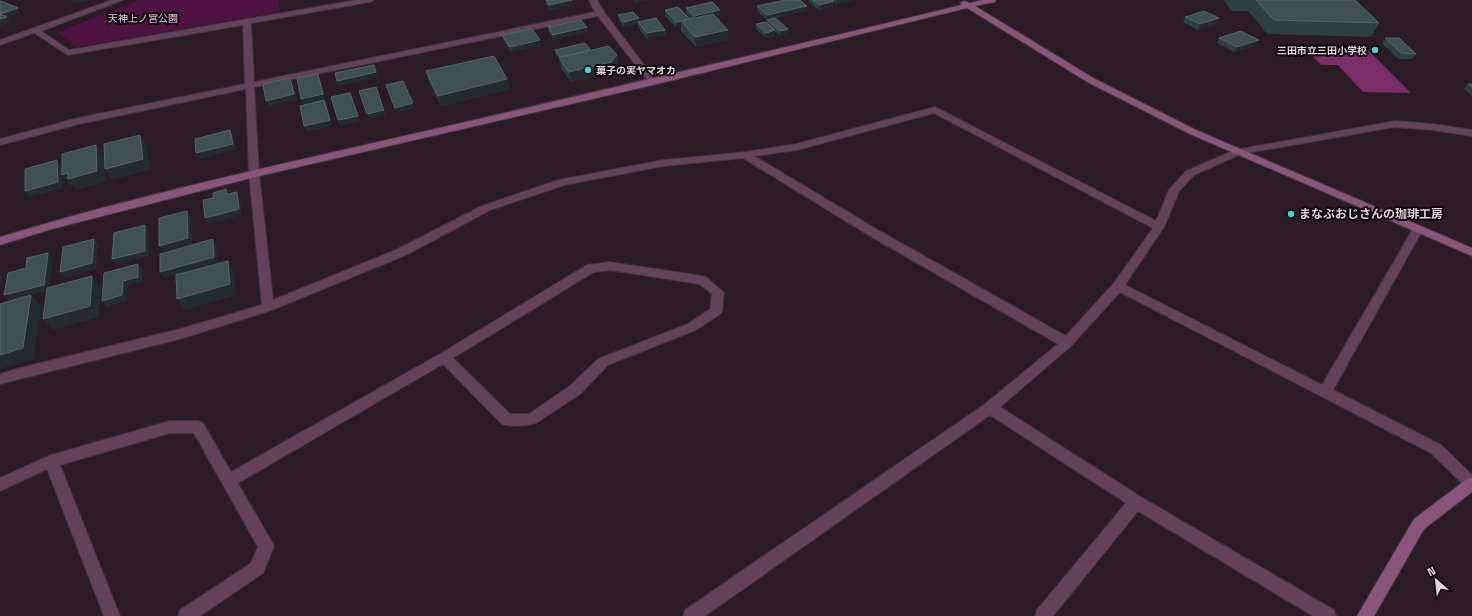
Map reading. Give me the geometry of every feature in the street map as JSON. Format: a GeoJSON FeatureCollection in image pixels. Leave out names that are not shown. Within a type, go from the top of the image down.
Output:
{"type":"FeatureCollection","features":[{"type":"Feature","properties":{"kind":"street"},"geometry":{"type":"LineString","coordinates":[[0,43],[119,0]]}},
{"type":"Feature","properties":{"kind":"street"},"geometry":{"type":"LineString","coordinates":[[34,30],[68,53],[370,0]]}},
{"type":"Feature","properties":{"kind":"street"},"geometry":{"type":"LineString","coordinates":[[592,0],[600,13],[653,82]]}},
{"type":"Feature","properties":{"kind":"street"},"geometry":{"type":"LineString","coordinates":[[959,0],[1092,82],[1193,132],[1472,252]]}},
{"type":"Feature","properties":{"kind":"street"},"geometry":{"type":"LineString","coordinates":[[0,241],[49,226],[254,174],[653,82],[992,0]]}},
{"type":"Feature","properties":{"kind":"street"},"geometry":{"type":"LineString","coordinates":[[0,142],[78,121],[600,13]]}},
{"type":"Feature","properties":{"kind":"street"},"geometry":{"type":"LineString","coordinates":[[247,22],[254,174],[268,307]]}},
{"type":"Feature","properties":{"kind":"street"},"geometry":{"type":"LineString","coordinates":[[0,379],[180,334],[268,307],[402,252],[486,208],[562,182],[664,163],[745,155],[797,147],[935,110],[1159,227]]}},
{"type":"Feature","properties":{"kind":"street"},"geometry":{"type":"LineString","coordinates":[[692,616],[990,408],[1067,343],[1118,286],[1159,227],[1174,190],[1190,173],[1238,152],[1395,124],[1433,127],[1472,133]]}},
{"type":"Feature","properties":{"kind":"street"},"geometry":{"type":"LineString","coordinates":[[745,155],[874,233],[1067,343]]}},
{"type":"Feature","properties":{"kind":"street"},"geometry":{"type":"LineString","coordinates":[[1325,392],[1418,229]]}},
{"type":"Feature","properties":{"kind":"street"},"geometry":{"type":"LineString","coordinates":[[229,481],[444,357],[591,268],[610,266],[702,280],[718,292],[716,311],[692,327],[603,362],[575,390],[531,419],[507,420],[444,357]]}},
{"type":"Feature","properties":{"kind":"street"},"geometry":{"type":"LineString","coordinates":[[1118,286],[1436,449],[1472,483],[1419,524],[1365,616]]}},
{"type":"Feature","properties":{"kind":"street"},"geometry":{"type":"LineString","coordinates":[[990,408],[1136,502],[1328,616]]}},
{"type":"Feature","properties":{"kind":"street"},"geometry":{"type":"LineString","coordinates":[[0,485],[51,460],[170,427],[198,427],[266,546],[257,568],[186,616]]}},
{"type":"Feature","properties":{"kind":"street"},"geometry":{"type":"LineString","coordinates":[[51,460],[112,616]]}},
{"type":"Feature","properties":{"kind":"street"},"geometry":{"type":"LineString","coordinates":[[1043,616],[1136,502]]}},
{"type":"Feature","properties":{"kind":"green space","name":"天神上ノ宮公園"},"geometry":{"type":"Polygon","coordinates":[[[139,0],[279,0],[280,12],[76,47],[57,32],[139,0]]]}},
{"type":"Feature","properties":{"kind":"shaded area"},"geometry":{"type":"Polygon","coordinates":[[[1306,49],[1368,50],[1411,93],[1363,92],[1338,65],[1321,65],[1306,49]]]}},
{"type":"Feature","properties":{"kind":"building"},"geometry":{"type":"Polygon","coordinates":[[[546,0],[572,0],[549,5],[546,0]]]}},
{"type":"Feature","properties":{"kind":"building"},"geometry":{"type":"Polygon","coordinates":[[[785,0],[800,0],[807,6],[767,15],[757,6],[785,0]]]}},
{"type":"Feature","properties":{"kind":"building"},"geometry":{"type":"Polygon","coordinates":[[[813,0],[832,0],[834,1],[819,5],[813,0]]]}},
{"type":"Feature","properties":{"kind":"building"},"geometry":{"type":"Polygon","coordinates":[[[1256,0],[1355,0],[1379,23],[1274,20],[1256,0]]]}},
{"type":"Feature","properties":{"kind":"building"},"geometry":{"type":"Polygon","coordinates":[[[1,1],[18,8],[0,14],[1,1]]]}},
{"type":"Feature","properties":{"kind":"building"},"geometry":{"type":"Polygon","coordinates":[[[712,2],[720,10],[694,16],[686,8],[712,2]]]}},
{"type":"Feature","properties":{"kind":"building"},"geometry":{"type":"Polygon","coordinates":[[[678,7],[690,19],[676,22],[665,10],[678,7]]]}},
{"type":"Feature","properties":{"kind":"building"},"geometry":{"type":"Polygon","coordinates":[[[1204,11],[1219,18],[1200,24],[1185,17],[1204,11]]]}},
{"type":"Feature","properties":{"kind":"building"},"geometry":{"type":"Polygon","coordinates":[[[633,12],[639,18],[624,22],[618,15],[633,12]]]}},
{"type":"Feature","properties":{"kind":"building"},"geometry":{"type":"Polygon","coordinates":[[[0,14],[7,17],[0,19],[0,14]]]}},
{"type":"Feature","properties":{"kind":"building"},"geometry":{"type":"Polygon","coordinates":[[[713,14],[728,30],[695,37],[681,21],[713,14]]]}},
{"type":"Feature","properties":{"kind":"building"},"geometry":{"type":"Polygon","coordinates":[[[656,18],[665,30],[647,33],[638,22],[656,18]]]}},
{"type":"Feature","properties":{"kind":"building"},"geometry":{"type":"Polygon","coordinates":[[[775,18],[788,29],[780,31],[767,20],[775,18]]]}},
{"type":"Feature","properties":{"kind":"building"},"geometry":{"type":"Polygon","coordinates":[[[581,20],[587,27],[553,35],[548,27],[581,20]]]}},
{"type":"Feature","properties":{"kind":"building"},"geometry":{"type":"Polygon","coordinates":[[[766,22],[775,30],[766,33],[756,24],[766,22]]]}},
{"type":"Feature","properties":{"kind":"building"},"geometry":{"type":"Polygon","coordinates":[[[532,29],[540,40],[510,47],[502,35],[532,29]]]}},
{"type":"Feature","properties":{"kind":"building"},"geometry":{"type":"Polygon","coordinates":[[[1241,31],[1259,40],[1237,47],[1219,38],[1241,31]]]}},
{"type":"Feature","properties":{"kind":"building"},"geometry":{"type":"Polygon","coordinates":[[[1385,38],[1399,38],[1416,54],[1401,53],[1385,38]]]}},
{"type":"Feature","properties":{"kind":"building"},"geometry":{"type":"Polygon","coordinates":[[[585,43],[591,50],[560,57],[555,50],[585,43]]]}},
{"type":"Feature","properties":{"kind":"building"},"geometry":{"type":"Polygon","coordinates":[[[609,46],[617,55],[611,62],[569,72],[559,58],[609,46]]]}},
{"type":"Feature","properties":{"kind":"building"},"geometry":{"type":"Polygon","coordinates":[[[494,56],[507,79],[438,96],[426,71],[494,56]]]}},
{"type":"Feature","properties":{"kind":"building"},"geometry":{"type":"Polygon","coordinates":[[[374,65],[376,72],[337,81],[335,73],[374,65]]]}},
{"type":"Feature","properties":{"kind":"building"},"geometry":{"type":"Polygon","coordinates":[[[318,74],[323,94],[301,99],[297,78],[318,74]]]}},
{"type":"Feature","properties":{"kind":"building"},"geometry":{"type":"Polygon","coordinates":[[[290,78],[294,94],[266,101],[263,84],[290,78]]]}},
{"type":"Feature","properties":{"kind":"building"},"geometry":{"type":"Polygon","coordinates":[[[403,81],[413,103],[395,108],[386,85],[403,81]]]}},
{"type":"Feature","properties":{"kind":"building"},"geometry":{"type":"Polygon","coordinates":[[[376,87],[384,110],[367,114],[359,91],[376,87]]]}},
{"type":"Feature","properties":{"kind":"building"},"geometry":{"type":"Polygon","coordinates":[[[350,93],[358,116],[338,120],[331,97],[350,93]]]}},
{"type":"Feature","properties":{"kind":"building"},"geometry":{"type":"Polygon","coordinates":[[[324,100],[330,120],[304,126],[300,106],[324,100]]]}},
{"type":"Feature","properties":{"kind":"building"},"geometry":{"type":"Polygon","coordinates":[[[230,130],[233,144],[196,153],[195,139],[230,130]]]}},
{"type":"Feature","properties":{"kind":"building"},"geometry":{"type":"Polygon","coordinates":[[[140,135],[143,159],[105,169],[104,144],[140,135]]]}},
{"type":"Feature","properties":{"kind":"building"},"geometry":{"type":"Polygon","coordinates":[[[96,145],[97,171],[68,179],[68,173],[62,175],[62,154],[96,145]]]}},
{"type":"Feature","properties":{"kind":"building"},"geometry":{"type":"Polygon","coordinates":[[[57,160],[58,182],[25,191],[25,169],[57,160]]]}},
{"type":"Feature","properties":{"kind":"building"},"geometry":{"type":"Polygon","coordinates":[[[226,189],[227,194],[237,192],[239,209],[205,218],[203,200],[213,198],[213,193],[226,189]]]}},
{"type":"Feature","properties":{"kind":"building"},"geometry":{"type":"Polygon","coordinates":[[[187,211],[188,238],[159,246],[159,218],[187,211]]]}},
{"type":"Feature","properties":{"kind":"building"},"geometry":{"type":"Polygon","coordinates":[[[145,225],[145,251],[112,259],[114,233],[145,225]]]}},
{"type":"Feature","properties":{"kind":"building"},"geometry":{"type":"Polygon","coordinates":[[[94,239],[92,263],[60,272],[63,247],[94,239]]]}},
{"type":"Feature","properties":{"kind":"building"},"geometry":{"type":"Polygon","coordinates":[[[213,239],[214,257],[160,272],[160,254],[213,239]]]}},
{"type":"Feature","properties":{"kind":"building"},"geometry":{"type":"Polygon","coordinates":[[[48,253],[44,285],[4,295],[8,273],[26,268],[27,258],[48,253]]]}},
{"type":"Feature","properties":{"kind":"building"},"geometry":{"type":"Polygon","coordinates":[[[228,261],[230,284],[177,299],[176,275],[228,261]]]}},
{"type":"Feature","properties":{"kind":"building"},"geometry":{"type":"Polygon","coordinates":[[[138,264],[138,277],[123,281],[122,295],[102,301],[104,273],[138,264]]]}},
{"type":"Feature","properties":{"kind":"building"},"geometry":{"type":"Polygon","coordinates":[[[92,276],[90,306],[43,319],[47,288],[92,276]]]}},
{"type":"Feature","properties":{"kind":"building"},"geometry":{"type":"Polygon","coordinates":[[[31,295],[23,348],[0,355],[0,304],[31,295]]]}},
{"type":"Feature","properties":{"kind":"place","name":"三田市立三田小学校"},"geometry":{"type":"Point","coordinates":[1375,50]}},
{"type":"Feature","properties":{"kind":"place","name":"菓子の実ヤマオカ"},"geometry":{"type":"Point","coordinates":[588,70]}},
{"type":"Feature","properties":{"kind":"place","name":"まなぶおじさんの珈琲工房"},"geometry":{"type":"Point","coordinates":[1291,214]}}]}
